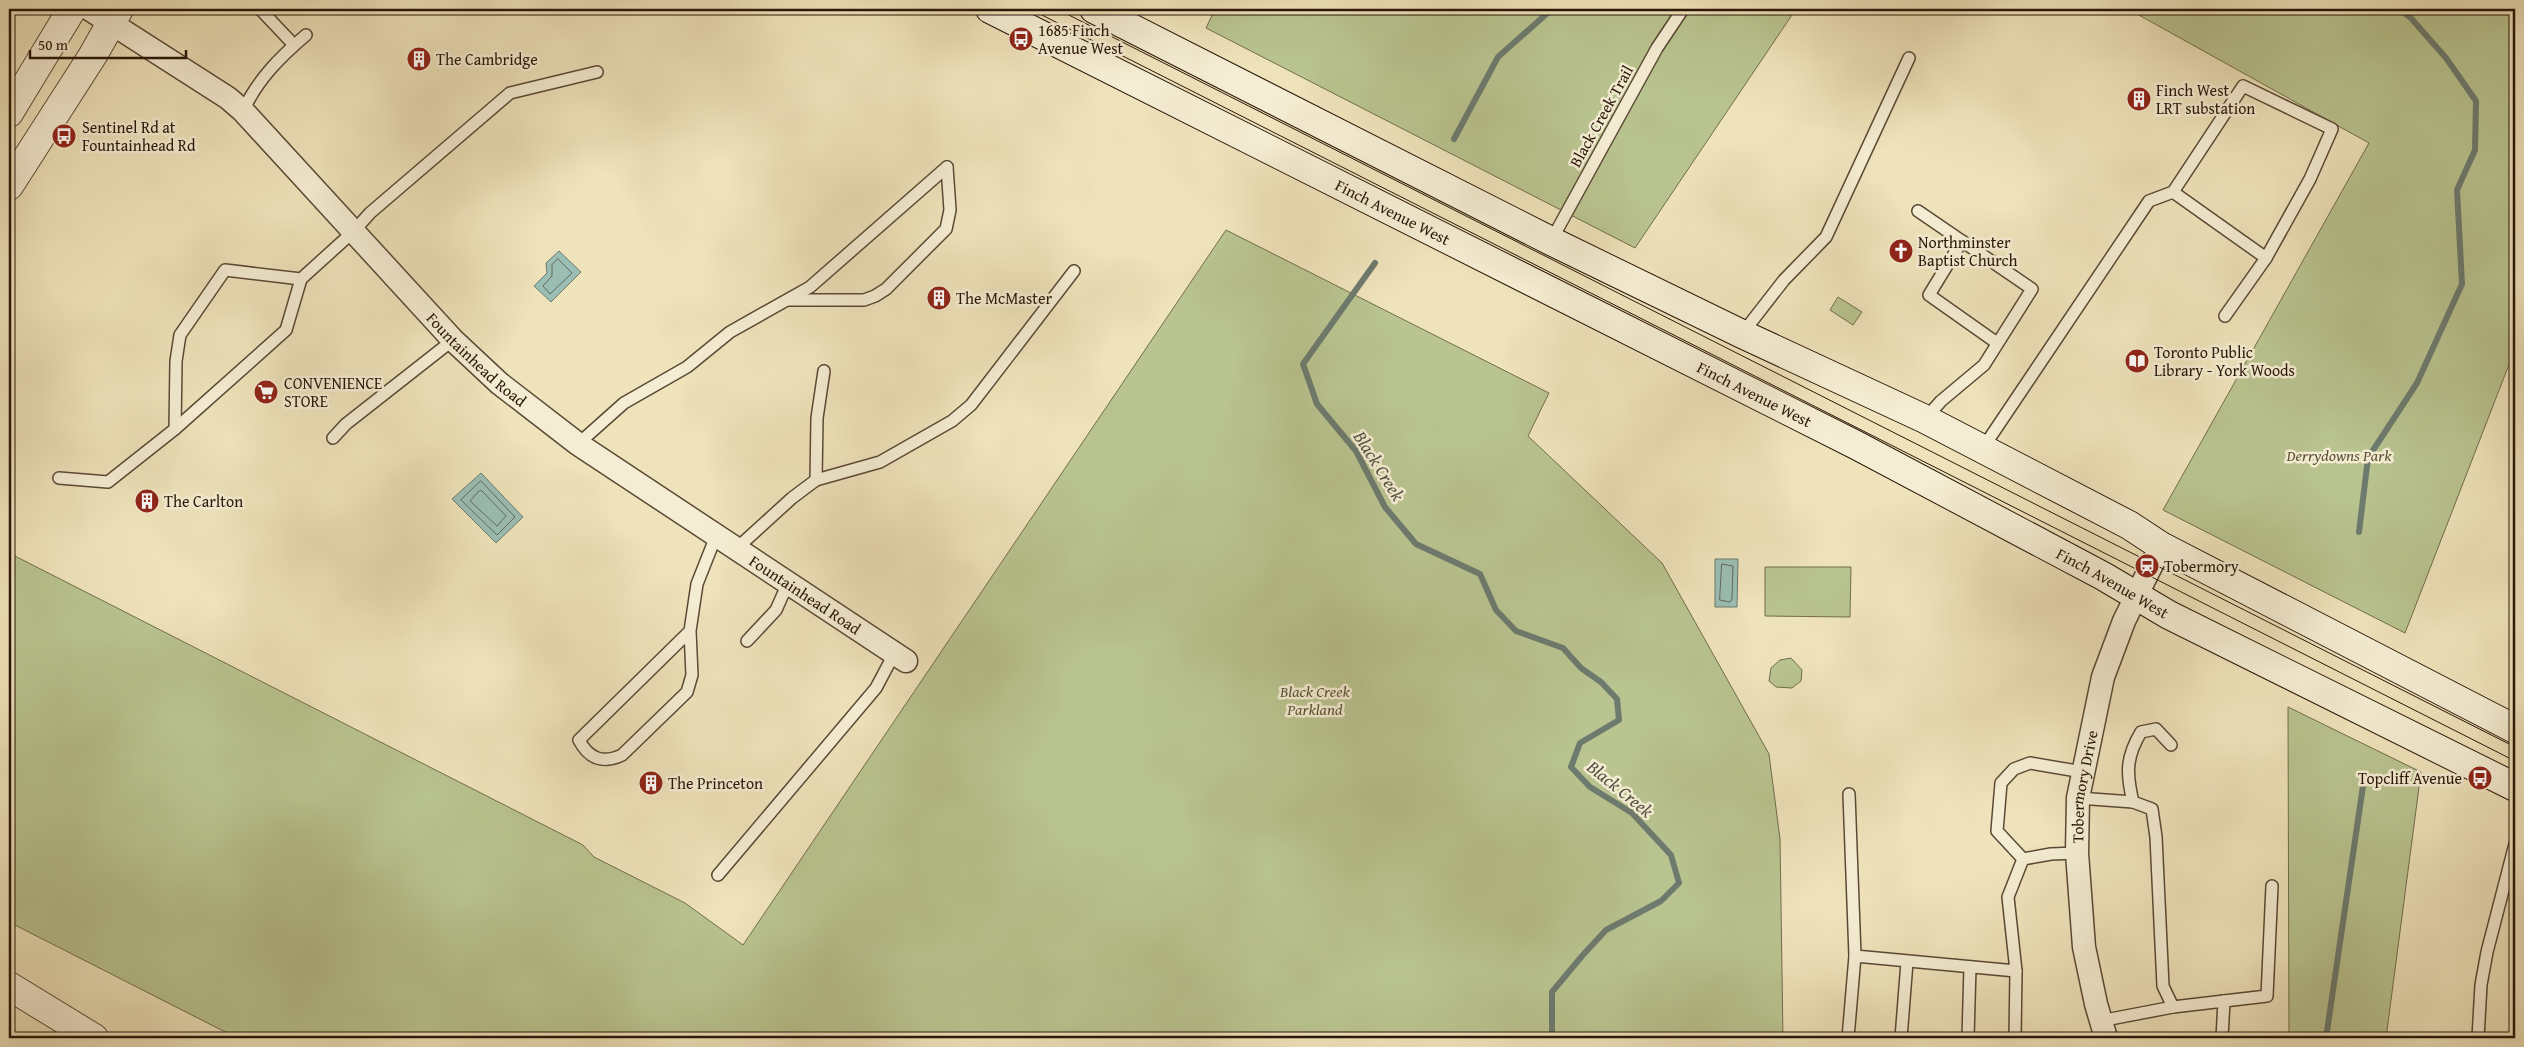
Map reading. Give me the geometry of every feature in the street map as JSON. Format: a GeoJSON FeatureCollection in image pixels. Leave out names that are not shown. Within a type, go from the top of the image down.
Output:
{"type":"FeatureCollection","features":[{"type":"Feature","properties":{"kind":"main road"},"geometry":{"type":"LineString","coordinates":[[9,113],[72,9]]}},
{"type":"Feature","properties":{"kind":"main road","name":"Finch Avenue West"},"geometry":{"type":"LineString","coordinates":[[990,9],[1856,445],[2224,644],[2515,787]]}},
{"type":"Feature","properties":{"kind":"main road"},"geometry":{"type":"LineString","coordinates":[[1094,9],[1551,241],[1742,334],[1925,419],[2129,525],[2161,546],[2515,729]]}},
{"type":"Feature","properties":{"kind":"main road"},"geometry":{"type":"LineString","coordinates":[[9,186],[116,16]]}},
{"type":"Feature","properties":{"kind":"main road"},"geometry":{"type":"LineString","coordinates":[[9,986],[94,1038]]}},
{"type":"Feature","properties":{"kind":"main road"},"geometry":{"type":"LineString","coordinates":[[9,1002],[88,1038]]}},
{"type":"Feature","properties":{"kind":"street","name":"Fountainhead Road"},"geometry":{"type":"LineString","coordinates":[[89,9],[116,16],[243,111],[453,340],[498,383],[578,444],[900,657]]}},
{"type":"Feature","properties":{"kind":"street","name":"Tobermory Drive"},"geometry":{"type":"LineString","coordinates":[[2103,1029],[2084,947],[2077,853],[2078,798],[2103,677],[2136,596],[2161,546]]}},
{"type":"Feature","properties":{"kind":"lane"},"geometry":{"type":"LineString","coordinates":[[260,9],[294,45]]}},
{"type":"Feature","properties":{"kind":"lane","name":"Black Creek Trail"},"geometry":{"type":"LineString","coordinates":[[1551,241],[1657,48],[1683,9]]}},
{"type":"Feature","properties":{"kind":"lane"},"geometry":{"type":"LineString","coordinates":[[243,111],[254,89],[276,61],[306,35]]}},
{"type":"Feature","properties":{"kind":"lane"},"geometry":{"type":"LineString","coordinates":[[1742,334],[1784,280],[1826,237],[1909,58]]}},
{"type":"Feature","properties":{"kind":"lane"},"geometry":{"type":"LineString","coordinates":[[59,478],[108,482],[175,429],[286,330],[301,279],[354,231],[370,212],[510,93],[597,72]]}},
{"type":"Feature","properties":{"kind":"lane"},"geometry":{"type":"LineString","coordinates":[[1982,448],[2149,202],[2173,192],[2243,86],[2332,129],[2310,179],[2266,258],[2225,316]]}},
{"type":"Feature","properties":{"kind":"lane"},"geometry":{"type":"LineString","coordinates":[[578,444],[624,403],[687,367],[730,332],[810,287],[946,167],[950,210],[946,229],[886,289],[876,296],[864,300],[787,300]]}},
{"type":"Feature","properties":{"kind":"lane"},"geometry":{"type":"LineString","coordinates":[[2173,192],[2266,258]]}},
{"type":"Feature","properties":{"kind":"lane"},"geometry":{"type":"LineString","coordinates":[[1918,211],[2032,289],[1984,365],[1941,401],[1925,419]]}},
{"type":"Feature","properties":{"kind":"lane"},"geometry":{"type":"LineString","coordinates":[[1962,241],[1929,295],[1997,343]]}},
{"type":"Feature","properties":{"kind":"lane"},"geometry":{"type":"LineString","coordinates":[[175,429],[176,361],[180,335],[225,270],[301,279]]}},
{"type":"Feature","properties":{"kind":"lane"},"geometry":{"type":"LineString","coordinates":[[736,549],[792,498],[816,480],[880,462],[952,421],[972,405],[1074,271]]}},
{"type":"Feature","properties":{"kind":"lane"},"geometry":{"type":"LineString","coordinates":[[333,438],[346,424],[453,340]]}},
{"type":"Feature","properties":{"kind":"lane"},"geometry":{"type":"LineString","coordinates":[[816,480],[817,418],[824,371]]}},
{"type":"Feature","properties":{"kind":"lane"},"geometry":{"type":"LineString","coordinates":[[690,631],[579,740],[585,752],[595,758],[609,761],[622,755],[686,692],[692,675],[690,631],[697,584],[716,536]]}},
{"type":"Feature","properties":{"kind":"lane"},"geometry":{"type":"LineString","coordinates":[[747,641],[776,610],[788,583]]}},
{"type":"Feature","properties":{"kind":"lane"},"geometry":{"type":"LineString","coordinates":[[718,875],[900,657]]}},
{"type":"Feature","properties":{"kind":"lane"},"geometry":{"type":"LineString","coordinates":[[2133,802],[2128,782],[2130,750],[2141,732],[2156,729],[2171,745]]}},
{"type":"Feature","properties":{"kind":"lane"},"geometry":{"type":"LineString","coordinates":[[2023,859],[1997,831],[2001,783],[2014,769],[2030,763],[2083,772]]}},
{"type":"Feature","properties":{"kind":"lane"},"geometry":{"type":"LineString","coordinates":[[1848,1038],[1854,956],[1849,794]]}},
{"type":"Feature","properties":{"kind":"lane"},"geometry":{"type":"LineString","coordinates":[[2078,798],[2133,802],[2152,809],[2156,837],[2163,986],[2173,1007]]}},
{"type":"Feature","properties":{"kind":"lane"},"geometry":{"type":"LineString","coordinates":[[2478,1038],[2481,985],[2486,952],[2515,844]]}},
{"type":"Feature","properties":{"kind":"lane"},"geometry":{"type":"LineString","coordinates":[[2023,859],[2051,854],[2077,853]]}},
{"type":"Feature","properties":{"kind":"lane"},"geometry":{"type":"LineString","coordinates":[[2015,1038],[2016,971],[2008,897],[2023,859]]}},
{"type":"Feature","properties":{"kind":"lane"},"geometry":{"type":"LineString","coordinates":[[2103,1029],[2173,1007],[2267,996],[2272,886]]}},
{"type":"Feature","properties":{"kind":"lane"},"geometry":{"type":"LineString","coordinates":[[1854,956],[2016,971]]}},
{"type":"Feature","properties":{"kind":"lane"},"geometry":{"type":"LineString","coordinates":[[1901,1038],[1907,962]]}},
{"type":"Feature","properties":{"kind":"lane"},"geometry":{"type":"LineString","coordinates":[[1968,1038],[1970,967]]}},
{"type":"Feature","properties":{"kind":"lane"},"geometry":{"type":"LineString","coordinates":[[2222,1038],[2224,1001]]}},
{"type":"Feature","properties":{"kind":"green space"},"geometry":{"type":"Polygon","coordinates":[[[1215,9],[1796,9],[1635,248],[1206,28],[1215,9]]]}},
{"type":"Feature","properties":{"kind":"green space","name":"Derrydowns Park"},"geometry":{"type":"Polygon","coordinates":[[[2128,9],[2515,9],[2515,349],[2405,633],[2163,510],[2369,143],[2128,9]]]}},
{"type":"Feature","properties":{"kind":"green space","name":"Black Creek Parkland"},"geometry":{"type":"Polygon","coordinates":[[[1226,230],[1549,393],[1528,436],[1662,563],[1769,754],[1780,839],[1783,1038],[237,1038],[9,922],[9,553],[583,845],[594,857],[685,903],[743,945],[1226,230]]]}},
{"type":"Feature","properties":{"kind":"green space"},"geometry":{"type":"Polygon","coordinates":[[[1838,297],[1862,312],[1853,325],[1830,310],[1838,297]]]}},
{"type":"Feature","properties":{"kind":"green space"},"geometry":{"type":"Polygon","coordinates":[[[1765,567],[1851,567],[1850,617],[1765,616],[1765,567]]]}},
{"type":"Feature","properties":{"kind":"green space"},"geometry":{"type":"Polygon","coordinates":[[[1791,658],[1802,670],[1801,681],[1792,688],[1776,687],[1769,681],[1771,668],[1780,660],[1791,658]]]}},
{"type":"Feature","properties":{"kind":"green space"},"geometry":{"type":"Polygon","coordinates":[[[2288,707],[2421,772],[2386,1038],[2289,1038],[2288,707]]]}},
{"type":"Feature","properties":{"kind":"water"},"geometry":{"type":"Polygon","coordinates":[[[559,251],[581,272],[551,302],[534,286],[547,273],[546,263],[559,251]]]}},
{"type":"Feature","properties":{"kind":"water"},"geometry":{"type":"Polygon","coordinates":[[[481,473],[523,517],[496,543],[452,499],[481,473]]]}},
{"type":"Feature","properties":{"kind":"water"},"geometry":{"type":"Polygon","coordinates":[[[1715,559],[1738,559],[1737,607],[1715,607],[1715,559]]]}},
{"type":"Feature","properties":{"kind":"waterway","name":"Black Creek"},"geometry":{"type":"LineString","coordinates":[[1454,139],[1498,57],[1552,9]]}},
{"type":"Feature","properties":{"kind":"waterway"},"geometry":{"type":"LineString","coordinates":[[2359,532],[2368,458],[2417,383],[2462,284],[2457,190],[2475,150],[2476,101],[2446,58],[2410,17],[2399,9]]}},
{"type":"Feature","properties":{"kind":"waterway","name":"Black Creek"},"geometry":{"type":"LineString","coordinates":[[1375,263],[1303,364],[1317,404],[1356,451],[1385,507],[1416,544],[1480,574],[1496,610],[1516,631],[1563,648],[1581,668],[1601,682],[1617,699],[1619,720],[1580,743],[1571,767],[1590,787],[1632,813],[1671,855],[1679,883],[1661,901],[1606,930],[1552,992],[1552,1038]]}},
{"type":"Feature","properties":{"kind":"waterway"},"geometry":{"type":"LineString","coordinates":[[2326,1038],[2363,786]]}},
{"type":"Feature","properties":{"kind":"tram line"},"geometry":{"type":"LineString","coordinates":[[1030,9],[2515,761]]}},
{"type":"Feature","properties":{"kind":"tram line"},"geometry":{"type":"LineString","coordinates":[[1057,9],[2515,747]]}},
{"type":"Feature","properties":{"kind":"place","name":"1685 Finch Avenue West"},"geometry":{"type":"Point","coordinates":[1021,39]}},
{"type":"Feature","properties":{"kind":"place","name":"The Cambridge"},"geometry":{"type":"Point","coordinates":[419,59]}},
{"type":"Feature","properties":{"kind":"place","name":"Finch West LRT substation"},"geometry":{"type":"Point","coordinates":[2139,99]}},
{"type":"Feature","properties":{"kind":"place","name":"Sentinel Rd at Fountainhead Rd"},"geometry":{"type":"Point","coordinates":[64,136]}},
{"type":"Feature","properties":{"kind":"place","name":"Northminster Baptist Church"},"geometry":{"type":"Point","coordinates":[1901,251]}},
{"type":"Feature","properties":{"kind":"place","name":"The McMaster"},"geometry":{"type":"Point","coordinates":[939,298]}},
{"type":"Feature","properties":{"kind":"place","name":"Toronto Public Library - York Woods"},"geometry":{"type":"Point","coordinates":[2137,361]}},
{"type":"Feature","properties":{"kind":"place","name":"CONVENIENCE STORE"},"geometry":{"type":"Point","coordinates":[266,392]}},
{"type":"Feature","properties":{"kind":"place","name":"The Carlton"},"geometry":{"type":"Point","coordinates":[147,501]}},
{"type":"Feature","properties":{"kind":"place","name":"Tobermory"},"geometry":{"type":"Point","coordinates":[2147,566]}},
{"type":"Feature","properties":{"kind":"place","name":"Topcliff Avenue"},"geometry":{"type":"Point","coordinates":[2480,778]}},
{"type":"Feature","properties":{"kind":"place","name":"The Princeton"},"geometry":{"type":"Point","coordinates":[651,783]}}]}
